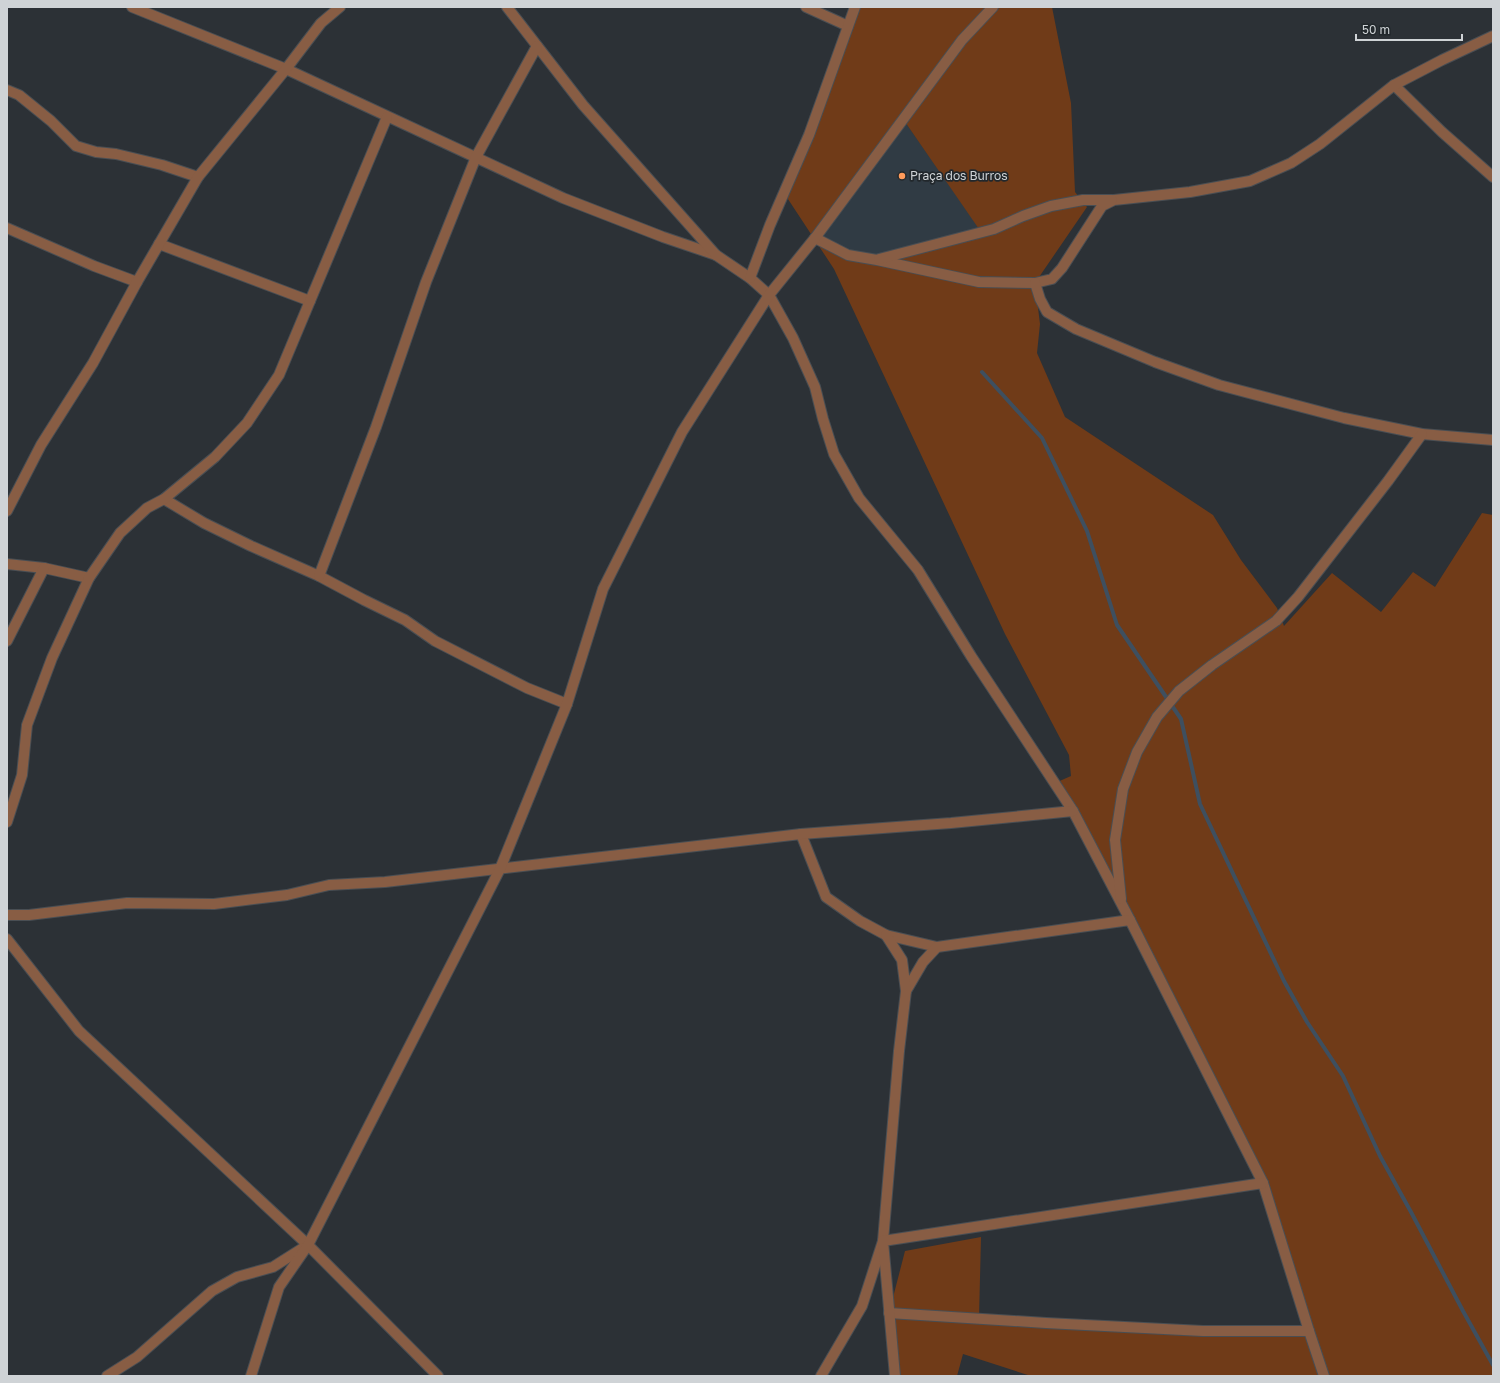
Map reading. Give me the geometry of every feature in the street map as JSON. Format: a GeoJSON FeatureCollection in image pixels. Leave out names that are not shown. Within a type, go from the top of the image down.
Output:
{"type":"FeatureCollection","features":[{"type":"Feature","properties":{"kind":"street"},"geometry":{"type":"LineString","coordinates":[[132,7],[286,69],[563,198],[663,238],[716,255]]}},
{"type":"Feature","properties":{"kind":"street"},"geometry":{"type":"LineString","coordinates":[[7,511],[41,445],[93,363],[137,282],[198,177],[286,69],[321,23],[340,7]]}},
{"type":"Feature","properties":{"kind":"street"},"geometry":{"type":"LineString","coordinates":[[507,7],[583,105],[716,255],[750,278],[769,295],[793,338],[815,387],[834,454],[859,498],[918,570],[971,656],[1073,811],[1130,920],[1263,1183],[1324,1376]]}},
{"type":"Feature","properties":{"kind":"street"},"geometry":{"type":"LineString","coordinates":[[806,7],[848,26]]}},
{"type":"Feature","properties":{"kind":"street"},"geometry":{"type":"LineString","coordinates":[[750,278],[770,225],[809,134],[855,7]]}},
{"type":"Feature","properties":{"kind":"street"},"geometry":{"type":"LineString","coordinates":[[251,1376],[279,1288],[308,1245],[500,869],[567,704],[603,589],[682,432],[769,295],[815,238],[962,40],[993,7]]}},
{"type":"Feature","properties":{"kind":"street"},"geometry":{"type":"LineString","coordinates":[[877,260],[994,229],[1023,216],[1051,206],[1083,200],[1114,200],[1190,192],[1250,181],[1291,163],[1320,144],[1394,85],[1448,56],[1493,36]]}},
{"type":"Feature","properties":{"kind":"street"},"geometry":{"type":"LineString","coordinates":[[319,576],[376,426],[426,282],[476,157],[537,46]]}},
{"type":"Feature","properties":{"kind":"street"},"geometry":{"type":"LineString","coordinates":[[1394,85],[1442,132],[1493,177]]}},
{"type":"Feature","properties":{"kind":"street"},"geometry":{"type":"LineString","coordinates":[[7,90],[18,95],[46,117],[76,146],[96,152],[116,154],[162,165],[198,177]]}},
{"type":"Feature","properties":{"kind":"street"},"geometry":{"type":"LineString","coordinates":[[7,822],[22,775],[27,725],[52,658],[90,578],[120,533],[147,508],[164,499],[215,457],[247,423],[279,374],[387,117]]}},
{"type":"Feature","properties":{"kind":"street"},"geometry":{"type":"LineString","coordinates":[[815,238],[848,255],[979,282],[1036,283],[1052,279],[1062,268],[1102,206],[1114,200]]}},
{"type":"Feature","properties":{"kind":"street"},"geometry":{"type":"LineString","coordinates":[[7,228],[94,266],[137,282]]}},
{"type":"Feature","properties":{"kind":"street"},"geometry":{"type":"LineString","coordinates":[[159,244],[310,301]]}},
{"type":"Feature","properties":{"kind":"street"},"geometry":{"type":"LineString","coordinates":[[1036,283],[1040,299],[1047,312],[1076,329],[1155,362],[1219,385],[1344,418],[1422,434],[1493,440]]}},
{"type":"Feature","properties":{"kind":"street"},"geometry":{"type":"LineString","coordinates":[[1122,906],[1115,840],[1123,789],[1137,752],[1157,717],[1179,691],[1212,665],[1276,621],[1298,597],[1388,481],[1422,434]]}},
{"type":"Feature","properties":{"kind":"street"},"geometry":{"type":"LineString","coordinates":[[164,499],[204,523],[251,546],[319,576],[405,620],[442,644],[527,688],[567,704]]}},
{"type":"Feature","properties":{"kind":"street"},"geometry":{"type":"LineString","coordinates":[[7,564],[44,568],[90,578]]}},
{"type":"Feature","properties":{"kind":"street"},"geometry":{"type":"LineString","coordinates":[[7,641],[44,568]]}},
{"type":"Feature","properties":{"kind":"street"},"geometry":{"type":"LineString","coordinates":[[7,915],[30,915],[127,904],[214,904],[287,895],[329,885],[385,882],[801,834],[951,823],[1073,811]]}},
{"type":"Feature","properties":{"kind":"street"},"geometry":{"type":"LineString","coordinates":[[801,834],[826,897],[860,921],[886,935],[937,948],[1130,920]]}},
{"type":"Feature","properties":{"kind":"street"},"geometry":{"type":"LineString","coordinates":[[886,935],[902,960],[906,991],[883,1241],[895,1376]]}},
{"type":"Feature","properties":{"kind":"street"},"geometry":{"type":"LineString","coordinates":[[7,939],[80,1031],[308,1245],[438,1376]]}},
{"type":"Feature","properties":{"kind":"street"},"geometry":{"type":"LineString","coordinates":[[906,991],[923,962],[937,948]]}},
{"type":"Feature","properties":{"kind":"street"},"geometry":{"type":"LineString","coordinates":[[883,1241],[1263,1183]]}},
{"type":"Feature","properties":{"kind":"street"},"geometry":{"type":"LineString","coordinates":[[821,1376],[862,1306],[883,1241]]}},
{"type":"Feature","properties":{"kind":"street"},"geometry":{"type":"LineString","coordinates":[[107,1376],[137,1357],[212,1291],[237,1277],[273,1267],[308,1245]]}},
{"type":"Feature","properties":{"kind":"street"},"geometry":{"type":"LineString","coordinates":[[889,1313],[1203,1331],[1309,1331]]}},
{"type":"Feature","properties":{"kind":"shaded area"},"geometry":{"type":"Polygon","coordinates":[[[855,7],[1052,7],[1071,103],[1075,192],[1087,207],[1035,283],[1040,324],[1037,353],[1065,417],[1213,515],[1241,560],[1277,608],[1284,626],[1332,573],[1381,612],[1413,572],[1435,587],[1482,513],[1493,515],[1493,1376],[1031,1376],[963,1354],[957,1376],[898,1376],[889,1313],[905,1251],[981,1237],[979,1319],[1308,1331],[1263,1183],[1055,783],[1071,776],[1069,755],[1005,634],[834,269],[784,193],[855,7]],[[903,119],[815,238],[848,255],[877,259],[981,232],[903,119]]]}},
{"type":"Feature","properties":{"kind":"shaded area","name":"Praça dos Burros"},"geometry":{"type":"Polygon","coordinates":[[[903,119],[982,232],[877,260],[815,238],[903,119]]]}},
{"type":"Feature","properties":{"kind":"waterway"},"geometry":{"type":"LineString","coordinates":[[982,372],[1042,438],[1087,531],[1117,625],[1181,719],[1200,804],[1284,981],[1307,1022],[1343,1076],[1380,1156],[1493,1365]]}},
{"type":"Feature","properties":{"kind":"place","name":"Praça dos Burros"},"geometry":{"type":"Point","coordinates":[902,176]}}]}
